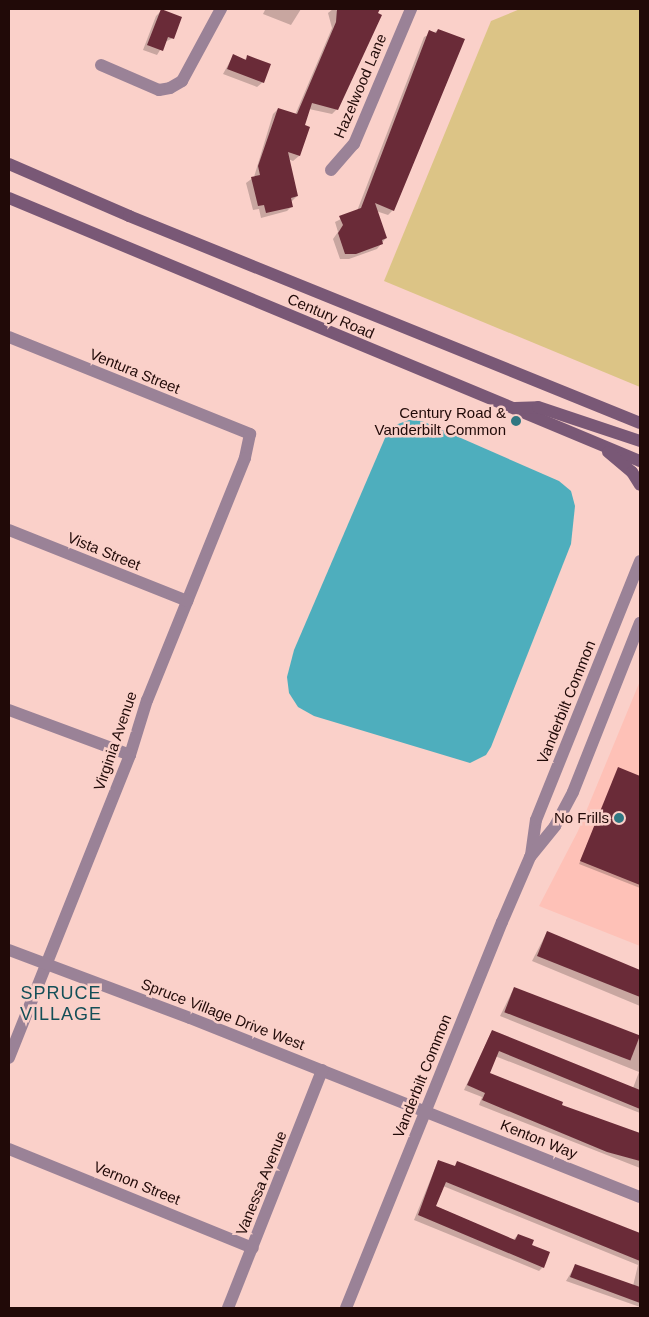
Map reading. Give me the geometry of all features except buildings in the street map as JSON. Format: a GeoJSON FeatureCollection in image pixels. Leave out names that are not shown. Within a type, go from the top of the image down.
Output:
{"type":"FeatureCollection","features":[{"type":"Feature","properties":{"kind":"main road","name":"Century Road"},"geometry":{"type":"LineString","coordinates":[[9,164],[138,220],[640,423]]}},
{"type":"Feature","properties":{"kind":"main road","name":"Century Road"},"geometry":{"type":"LineString","coordinates":[[9,198],[640,462]]}},
{"type":"Feature","properties":{"kind":"main road"},"geometry":{"type":"LineString","coordinates":[[510,409],[538,407],[640,441]]}},
{"type":"Feature","properties":{"kind":"main road"},"geometry":{"type":"LineString","coordinates":[[600,445],[632,472],[640,485]]}},
{"type":"Feature","properties":{"kind":"street"},"geometry":{"type":"LineString","coordinates":[[101,65],[159,90],[170,88],[182,81],[221,9]]}},
{"type":"Feature","properties":{"kind":"street","name":"Hazelwood Lane"},"geometry":{"type":"LineString","coordinates":[[331,170],[354,144],[411,9]]}},
{"type":"Feature","properties":{"kind":"street","name":"Ventura Street"},"geometry":{"type":"LineString","coordinates":[[9,337],[250,434]]}},
{"type":"Feature","properties":{"kind":"street","name":"Virginia Avenue"},"geometry":{"type":"LineString","coordinates":[[9,1058],[130,755],[147,700],[245,458],[250,434]]}},
{"type":"Feature","properties":{"kind":"street","name":"Vista Street"},"geometry":{"type":"LineString","coordinates":[[9,530],[187,601]]}},
{"type":"Feature","properties":{"kind":"street","name":"Vanderbilt Common"},"geometry":{"type":"LineString","coordinates":[[350,1307],[426,1110],[530,857],[536,820],[640,561]]}},
{"type":"Feature","properties":{"kind":"street","name":"Vanderbilt Common"},"geometry":{"type":"LineString","coordinates":[[530,857],[554,826],[572,792],[640,623]]}},
{"type":"Feature","properties":{"kind":"street"},"geometry":{"type":"LineString","coordinates":[[9,710],[130,755]]}},
{"type":"Feature","properties":{"kind":"street","name":"Spruce Village Drive West"},"geometry":{"type":"LineString","coordinates":[[9,950],[426,1110]]}},
{"type":"Feature","properties":{"kind":"street","name":"Vanessa Avenue"},"geometry":{"type":"LineString","coordinates":[[228,1308],[322,1070]]}},
{"type":"Feature","properties":{"kind":"street","name":"Kenton Way"},"geometry":{"type":"LineString","coordinates":[[426,1110],[640,1197]]}},
{"type":"Feature","properties":{"kind":"street","name":"Vernon Street"},"geometry":{"type":"LineString","coordinates":[[9,1148],[252,1248]]}},
{"type":"Feature","properties":{"kind":"shaded area"},"geometry":{"type":"Polygon","coordinates":[[[520,9],[640,9],[640,387],[384,281],[491,21],[520,9]]]}},
{"type":"Feature","properties":{"kind":"shaded area"},"geometry":{"type":"Polygon","coordinates":[[[640,681],[640,946],[539,906],[578,831],[640,681]]]}},
{"type":"Feature","properties":{"kind":"water"},"geometry":{"type":"Polygon","coordinates":[[[409,420],[422,421],[559,481],[571,491],[575,506],[571,544],[491,747],[486,755],[470,763],[314,716],[298,707],[289,693],[287,677],[294,650],[385,438],[398,424],[409,420]]]}},
{"type":"Feature","properties":{"kind":"place","name":"Century Road & Vanderbilt Common"},"geometry":{"type":"Point","coordinates":[516,421]}},
{"type":"Feature","properties":{"kind":"place","name":"No Frills"},"geometry":{"type":"Point","coordinates":[619,818]}},
{"type":"Feature","properties":{"kind":"district","name":"SPRUCE VILLAGE"},"geometry":{"type":"Point","coordinates":[61,1004]}}]}
